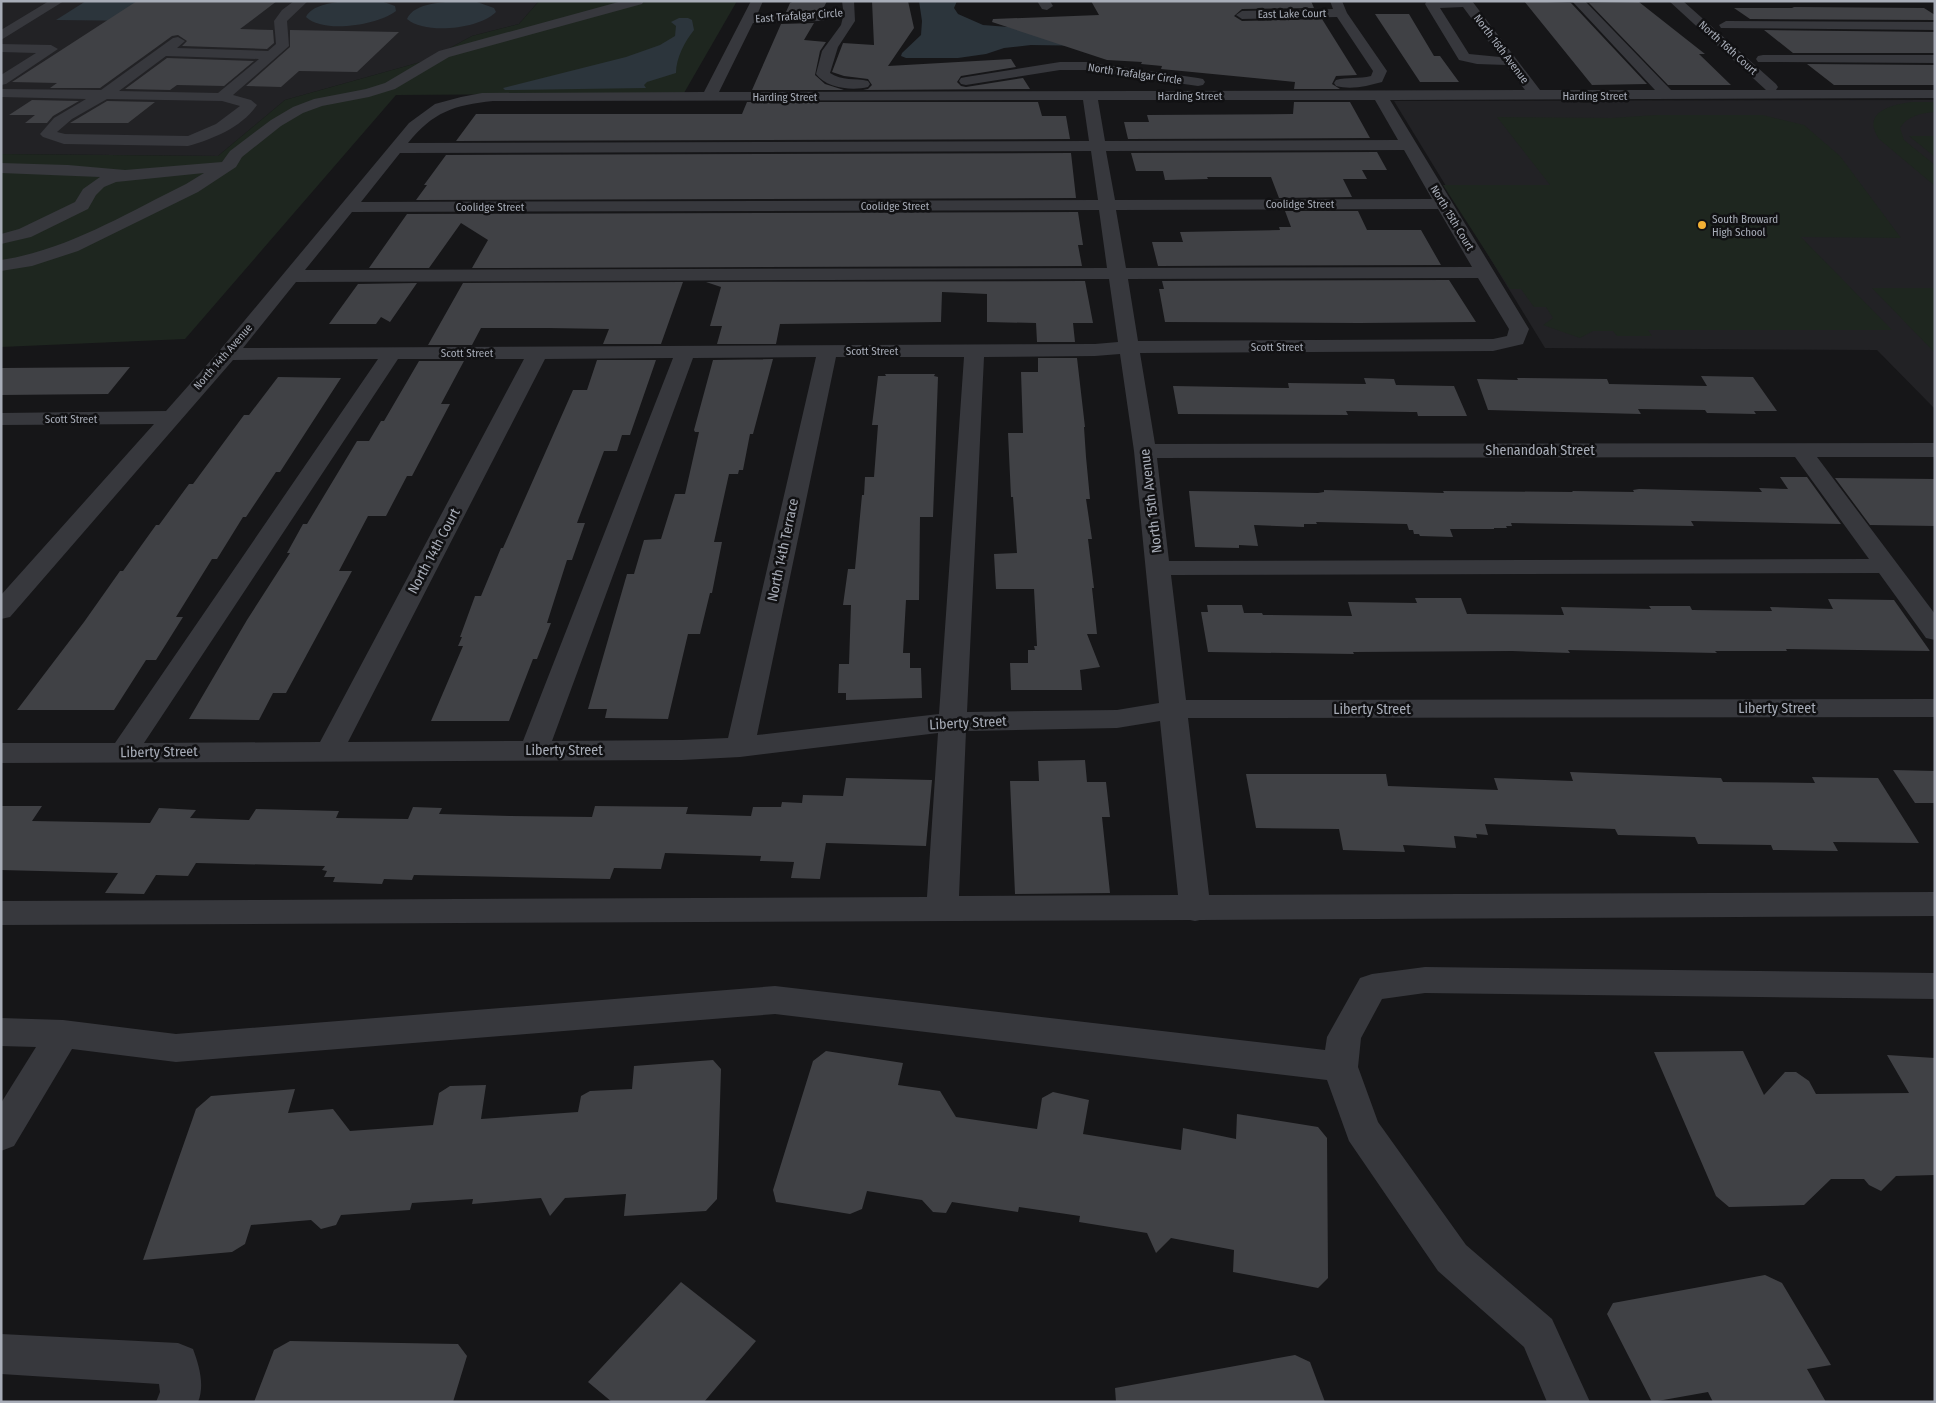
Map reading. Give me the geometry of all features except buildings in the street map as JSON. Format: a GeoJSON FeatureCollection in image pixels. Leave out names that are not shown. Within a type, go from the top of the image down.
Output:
{"type":"FeatureCollection","features":[{"type":"Feature","properties":{"kind":"street"},"geometry":{"type":"LineString","coordinates":[[1,36],[58,1]]}},
{"type":"Feature","properties":{"kind":"street"},"geometry":{"type":"LineString","coordinates":[[222,98],[282,46],[283,41],[279,27],[281,20],[302,1]]}},
{"type":"Feature","properties":{"kind":"street"},"geometry":{"type":"LineString","coordinates":[[1,266],[26,262],[72,247],[192,188],[230,164],[236,154],[276,123],[298,110],[319,102],[369,93],[390,86],[444,54],[638,1]]}},
{"type":"Feature","properties":{"kind":"street"},"geometry":{"type":"LineString","coordinates":[[710,97],[757,1]]}},
{"type":"Feature","properties":{"kind":"street"},"geometry":{"type":"LineString","coordinates":[[1578,1],[1668,95]]}},
{"type":"Feature","properties":{"kind":"street","name":"North 16th Court"},"geometry":{"type":"LineString","coordinates":[[1675,1],[1785,89]]}},
{"type":"Feature","properties":{"kind":"street"},"geometry":{"type":"LineString","coordinates":[[1466,2],[1431,4],[1464,57],[1477,60],[1510,61]]}},
{"type":"Feature","properties":{"kind":"street","name":"North 16th Avenue"},"geometry":{"type":"LineString","coordinates":[[1466,2],[1537,96]]}},
{"type":"Feature","properties":{"kind":"street","name":"East Trafalgar Circle"},"geometry":{"type":"LineString","coordinates":[[814,27],[849,7]]}},
{"type":"Feature","properties":{"kind":"street","name":"East Trafalgar Circle"},"geometry":{"type":"LineString","coordinates":[[834,82],[823,74],[825,64],[832,45],[848,26],[849,7]]}},
{"type":"Feature","properties":{"kind":"street","name":"East Lake Court"},"geometry":{"type":"LineString","coordinates":[[1242,15],[1339,7]]}},
{"type":"Feature","properties":{"kind":"street","name":"North Trafalgar Circle"},"geometry":{"type":"LineString","coordinates":[[834,82],[903,84],[964,82],[1069,66],[1119,70],[1191,82],[1362,83],[1377,79],[1380,71],[1339,7]]}},
{"type":"Feature","properties":{"kind":"street","name":"North 16th Court"},"geometry":{"type":"LineString","coordinates":[[1713,13],[1738,37]]}},
{"type":"Feature","properties":{"kind":"street","name":"East Trafalgar Circle"},"geometry":{"type":"LineString","coordinates":[[746,24],[814,27],[843,33]]}},
{"type":"Feature","properties":{"kind":"street"},"geometry":{"type":"LineString","coordinates":[[1726,26],[1935,26]]}},
{"type":"Feature","properties":{"kind":"street"},"geometry":{"type":"LineString","coordinates":[[1,93],[103,95],[222,98],[246,102],[250,105],[216,132],[198,139],[188,141],[64,139],[48,134],[52,128],[67,117],[103,95],[178,41]]}},
{"type":"Feature","properties":{"kind":"street"},"geometry":{"type":"LineString","coordinates":[[1,48],[51,49],[1,80]]}},
{"type":"Feature","properties":{"kind":"street","name":"North 16th Court"},"geometry":{"type":"LineString","coordinates":[[1751,48],[1776,71]]}},
{"type":"Feature","properties":{"kind":"street"},"geometry":{"type":"LineString","coordinates":[[163,52],[272,54]]}},
{"type":"Feature","properties":{"kind":"street"},"geometry":{"type":"LineString","coordinates":[[1763,59],[1935,59]]}},
{"type":"Feature","properties":{"kind":"street","name":"Harding Street"},"geometry":{"type":"LineString","coordinates":[[445,105],[471,99],[493,97],[1381,97],[1668,95],[1785,89],[1803,95],[1935,94]]}},
{"type":"Feature","properties":{"kind":"street","name":"North 15th Avenue"},"geometry":{"type":"LineString","coordinates":[[1090,96],[1145,451],[1195,909]]}},
{"type":"Feature","properties":{"kind":"street","name":"North 15th Court"},"geometry":{"type":"LineString","coordinates":[[1381,97],[1442,204],[1519,328],[1516,340]]}},
{"type":"Feature","properties":{"kind":"street","name":"North 14th Avenue"},"geometry":{"type":"LineString","coordinates":[[1,611],[227,354],[422,117],[432,110],[445,105]]}},
{"type":"Feature","properties":{"kind":"street"},"geometry":{"type":"LineString","coordinates":[[396,148],[1409,145]]}},
{"type":"Feature","properties":{"kind":"street"},"geometry":{"type":"LineString","coordinates":[[1,168],[122,174],[180,172],[230,164]]}},
{"type":"Feature","properties":{"kind":"street"},"geometry":{"type":"LineString","coordinates":[[1,240],[25,233],[82,205],[85,195],[97,185],[122,174]]}},
{"type":"Feature","properties":{"kind":"street","name":"Coolidge Street"},"geometry":{"type":"LineString","coordinates":[[348,207],[1442,204]]}},
{"type":"Feature","properties":{"kind":"street"},"geometry":{"type":"LineString","coordinates":[[291,276],[1485,272]]}},
{"type":"Feature","properties":{"kind":"street","name":"Scott Street"},"geometry":{"type":"LineString","coordinates":[[227,354],[1095,350],[1130,347],[1493,345],[1516,340]]}},
{"type":"Feature","properties":{"kind":"street"},"geometry":{"type":"LineString","coordinates":[[942,910],[974,351]]}},
{"type":"Feature","properties":{"kind":"street","name":"North 14th Court"},"geometry":{"type":"LineString","coordinates":[[329,750],[538,352]]}},
{"type":"Feature","properties":{"kind":"street"},"geometry":{"type":"LineString","coordinates":[[534,750],[685,352]]}},
{"type":"Feature","properties":{"kind":"street","name":"North 14th Terrace"},"geometry":{"type":"LineString","coordinates":[[740,747],[827,352]]}},
{"type":"Feature","properties":{"kind":"street"},"geometry":{"type":"LineString","coordinates":[[123,752],[392,353]]}},
{"type":"Feature","properties":{"kind":"street","name":"Scott Street"},"geometry":{"type":"LineString","coordinates":[[1,419],[171,417]]}},
{"type":"Feature","properties":{"kind":"street"},"geometry":{"type":"LineString","coordinates":[[1801,450],[1935,632]]}},
{"type":"Feature","properties":{"kind":"street","name":"Shenandoah Street"},"geometry":{"type":"LineString","coordinates":[[1145,451],[1935,450]]}},
{"type":"Feature","properties":{"kind":"street"},"geometry":{"type":"LineString","coordinates":[[1158,568],[1887,566]]}},
{"type":"Feature","properties":{"kind":"street","name":"Liberty Street"},"geometry":{"type":"LineString","coordinates":[[1,754],[329,750],[682,750],[740,747],[953,722],[1117,719],[1174,709],[1935,708]]}},
{"type":"Feature","properties":{"kind":"street"},"geometry":{"type":"LineString","coordinates":[[1,913],[1195,909],[1935,904]]}},
{"type":"Feature","properties":{"kind":"street"},"geometry":{"type":"LineString","coordinates":[[1569,1402],[1538,1333],[1452,1258],[1362,1130],[1340,1067],[1344,1037],[1372,987],[1416,981],[1935,986]]}},
{"type":"Feature","properties":{"kind":"street"},"geometry":{"type":"LineString","coordinates":[[1,1032],[63,1034],[176,1048],[775,1000],[1340,1067]]}},
{"type":"Feature","properties":{"kind":"street"},"geometry":{"type":"LineString","coordinates":[[1,1135],[63,1034]]}},
{"type":"Feature","properties":{"kind":"street"},"geometry":{"type":"LineString","coordinates":[[1,1354],[178,1364],[181,1393],[177,1402]]}},
{"type":"Feature","properties":{"kind":"shaded area"},"geometry":{"type":"Polygon","coordinates":[[[1,1],[539,1],[519,24],[472,36],[428,60],[285,100],[218,156],[1,154],[1,1]]]}},
{"type":"Feature","properties":{"kind":"shaded area"},"geometry":{"type":"Polygon","coordinates":[[[86,1],[177,1],[148,21],[56,20],[86,1]]]}},
{"type":"Feature","properties":{"kind":"shaded area"},"geometry":{"type":"Polygon","coordinates":[[[344,1],[381,1],[395,6],[396,11],[388,16],[365,24],[351,26],[325,25],[314,22],[306,17],[317,7],[344,1]]]}},
{"type":"Feature","properties":{"kind":"shaded area"},"geometry":{"type":"Polygon","coordinates":[[[462,1],[477,2],[494,8],[496,12],[478,23],[452,28],[426,27],[415,24],[407,19],[411,13],[423,6],[462,1]]]}},
{"type":"Feature","properties":{"kind":"shaded area"},"geometry":{"type":"Polygon","coordinates":[[[539,1],[737,1],[684,93],[396,95],[185,339],[1,347],[1,154],[218,156],[285,100],[428,60],[472,36],[519,24],[539,1]]]}},
{"type":"Feature","properties":{"kind":"shaded area"},"geometry":{"type":"Polygon","coordinates":[[[919,1],[957,1],[954,8],[958,14],[983,25],[1023,28],[1099,46],[1031,45],[1004,48],[986,54],[958,58],[906,58],[901,56],[902,53],[921,35],[922,21],[919,1]]]}},
{"type":"Feature","properties":{"kind":"shaded area"},"geometry":{"type":"Polygon","coordinates":[[[679,18],[692,20],[694,30],[682,50],[676,73],[647,82],[644,85],[646,88],[505,90],[503,88],[626,57],[660,45],[675,36],[676,26],[671,22],[679,18]]]}},
{"type":"Feature","properties":{"kind":"shaded area","name":"South Broward High School"},"geometry":{"type":"Polygon","coordinates":[[[1935,100],[1935,409],[1877,350],[1545,348],[1394,101],[1935,100]]]}},
{"type":"Feature","properties":{"kind":"shaded area"},"geometry":{"type":"Polygon","coordinates":[[[1911,102],[1935,102],[1935,112],[1915,116],[1906,121],[1900,128],[1904,140],[1935,165],[1935,186],[1879,139],[1874,130],[1876,116],[1881,112],[1895,105],[1911,102]]]}},
{"type":"Feature","properties":{"kind":"shaded area","name":"South Broward High School"},"geometry":{"type":"Polygon","coordinates":[[[1657,115],[1762,115],[1804,125],[1840,156],[1901,238],[1801,237],[1892,330],[1648,330],[1652,336],[1617,336],[1613,331],[1593,331],[1580,338],[1543,325],[1553,318],[1546,307],[1534,307],[1521,289],[1510,289],[1443,185],[1550,185],[1497,117],[1611,118],[1657,115]]]}},
{"type":"Feature","properties":{"kind":"shaded area"},"geometry":{"type":"Polygon","coordinates":[[[1909,136],[1935,136],[1935,157],[1909,136]]]}},
{"type":"Feature","properties":{"kind":"shaded area"},"geometry":{"type":"Polygon","coordinates":[[[1872,288],[1935,288],[1935,353],[1872,288]]]}},
{"type":"Feature","properties":{"kind":"place","name":"South Broward High School"},"geometry":{"type":"Point","coordinates":[1702,225]}}]}
